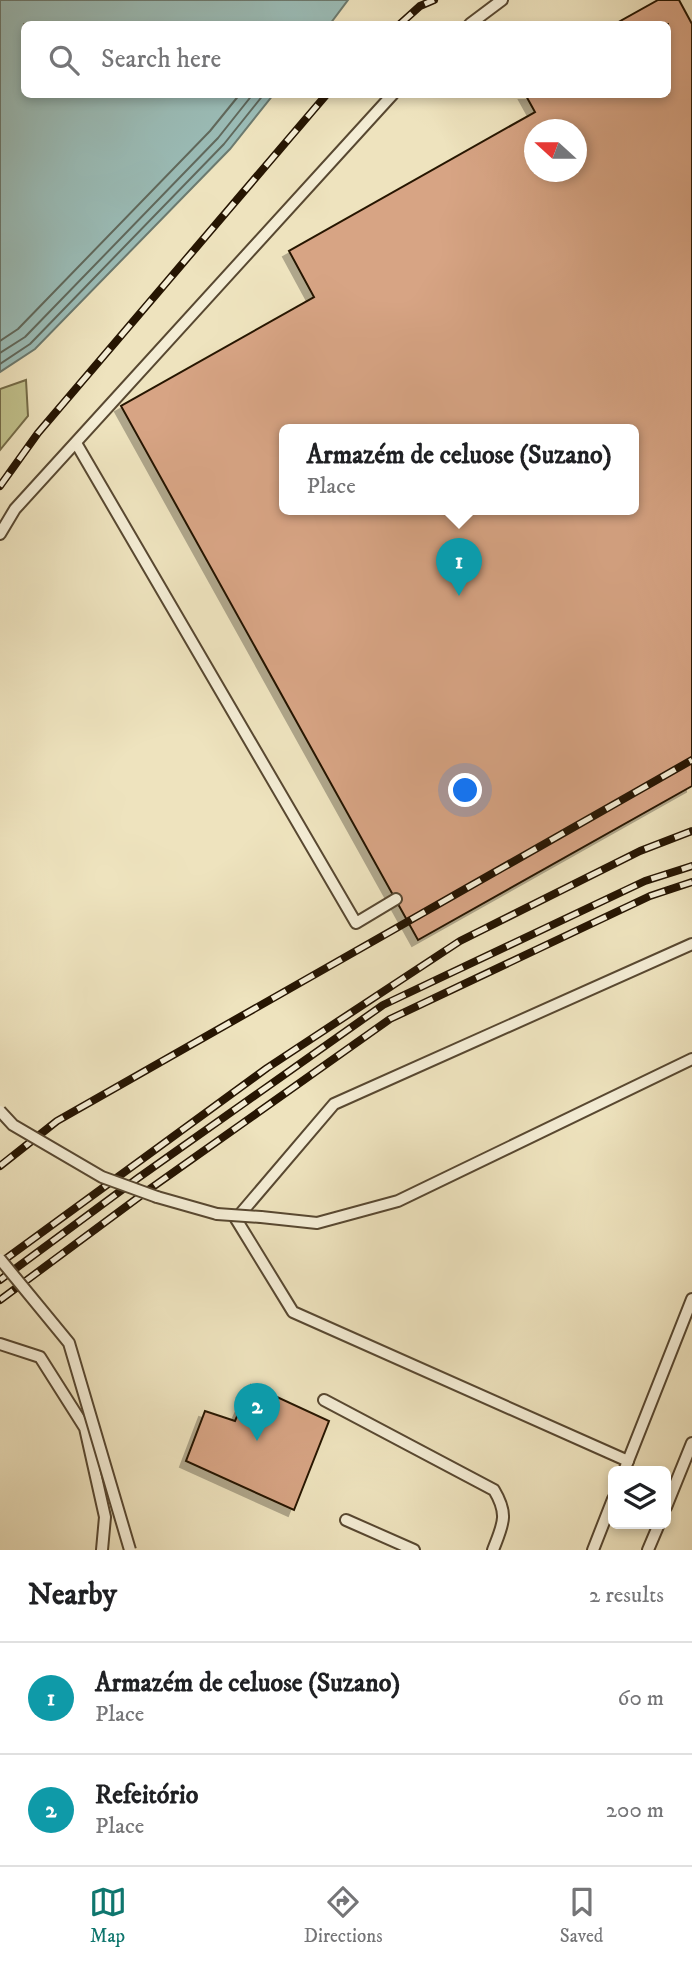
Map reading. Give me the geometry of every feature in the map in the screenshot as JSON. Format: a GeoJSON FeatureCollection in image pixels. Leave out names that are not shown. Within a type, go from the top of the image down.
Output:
{"type":"FeatureCollection","features":[{"type":"Feature","properties":{"kind":"lane"},"geometry":{"type":"LineString","coordinates":[[474,21],[502,0]]}},
{"type":"Feature","properties":{"kind":"lane"},"geometry":{"type":"LineString","coordinates":[[0,534],[15,509],[389,98]]}},
{"type":"Feature","properties":{"kind":"lane"},"geometry":{"type":"LineString","coordinates":[[76,443],[356,923],[396,900]]}},
{"type":"Feature","properties":{"kind":"lane"},"geometry":{"type":"LineString","coordinates":[[692,944],[334,1104],[236,1219],[293,1312],[626,1466],[692,1299]]}},
{"type":"Feature","properties":{"kind":"lane"},"geometry":{"type":"LineString","coordinates":[[0,1111],[13,1125],[102,1177],[157,1197],[211,1213],[317,1223],[398,1200],[692,1059]]}},
{"type":"Feature","properties":{"kind":"lane"},"geometry":{"type":"LineString","coordinates":[[0,1259],[69,1343],[130,1550]]}},
{"type":"Feature","properties":{"kind":"lane"},"geometry":{"type":"LineString","coordinates":[[0,1344],[40,1357],[85,1429],[105,1517],[102,1550]]}},
{"type":"Feature","properties":{"kind":"lane"},"geometry":{"type":"LineString","coordinates":[[324,1400],[494,1490],[502,1504],[504,1520],[493,1550]]}},
{"type":"Feature","properties":{"kind":"lane"},"geometry":{"type":"LineString","coordinates":[[671,1495],[692,1443]]}},
{"type":"Feature","properties":{"kind":"lane"},"geometry":{"type":"LineString","coordinates":[[593,1550],[608,1512]]}},
{"type":"Feature","properties":{"kind":"lane"},"geometry":{"type":"LineString","coordinates":[[346,1520],[414,1550]]}},
{"type":"Feature","properties":{"kind":"lane"},"geometry":{"type":"LineString","coordinates":[[648,1550],[657,1529]]}},
{"type":"Feature","properties":{"kind":"green space"},"geometry":{"type":"Polygon","coordinates":[[[26,380],[28,416],[0,450],[0,389],[26,380]]]}},
{"type":"Feature","properties":{"kind":"water"},"geometry":{"type":"Polygon","coordinates":[[[0,0],[348,0],[332,21],[21,21],[21,98],[271,98],[230,149],[35,349],[0,372],[0,0]]]}},
{"type":"Feature","properties":{"kind":"building"},"geometry":{"type":"Polygon","coordinates":[[[658,0],[679,0],[692,24],[692,786],[418,940],[121,406],[314,297],[289,251],[535,112],[527,98],[671,98],[671,21],[620,21],[658,0]]]}},
{"type":"Feature","properties":{"kind":"building"},"geometry":{"type":"Polygon","coordinates":[[[251,1385],[329,1421],[294,1510],[186,1461],[205,1411],[235,1421],[251,1385]]]}},
{"type":"Feature","properties":{"kind":"railway"},"geometry":{"type":"LineString","coordinates":[[403,21],[420,6],[434,0]]}},
{"type":"Feature","properties":{"kind":"railway"},"geometry":{"type":"LineString","coordinates":[[0,486],[38,433],[324,98]]}},
{"type":"Feature","properties":{"kind":"railway"},"geometry":{"type":"LineString","coordinates":[[0,1166],[57,1121],[692,760]]}},
{"type":"Feature","properties":{"kind":"railway"},"geometry":{"type":"LineString","coordinates":[[0,1263],[267,1068],[460,941],[640,851],[692,831]]}},
{"type":"Feature","properties":{"kind":"railway"},"geometry":{"type":"LineString","coordinates":[[0,1280],[138,1178],[383,1005],[645,881],[692,866]]}},
{"type":"Feature","properties":{"kind":"railway"},"geometry":{"type":"LineString","coordinates":[[0,1300],[147,1191],[390,1019],[650,896],[692,882]]}},
{"type":"Feature","properties":{"kind":"place","name":"Armazém de celuose (Suzano)"},"geometry":{"type":"Point","coordinates":[459,596]}},
{"type":"Feature","properties":{"kind":"place","name":"Refeitório"},"geometry":{"type":"Point","coordinates":[257,1441]}}]}
